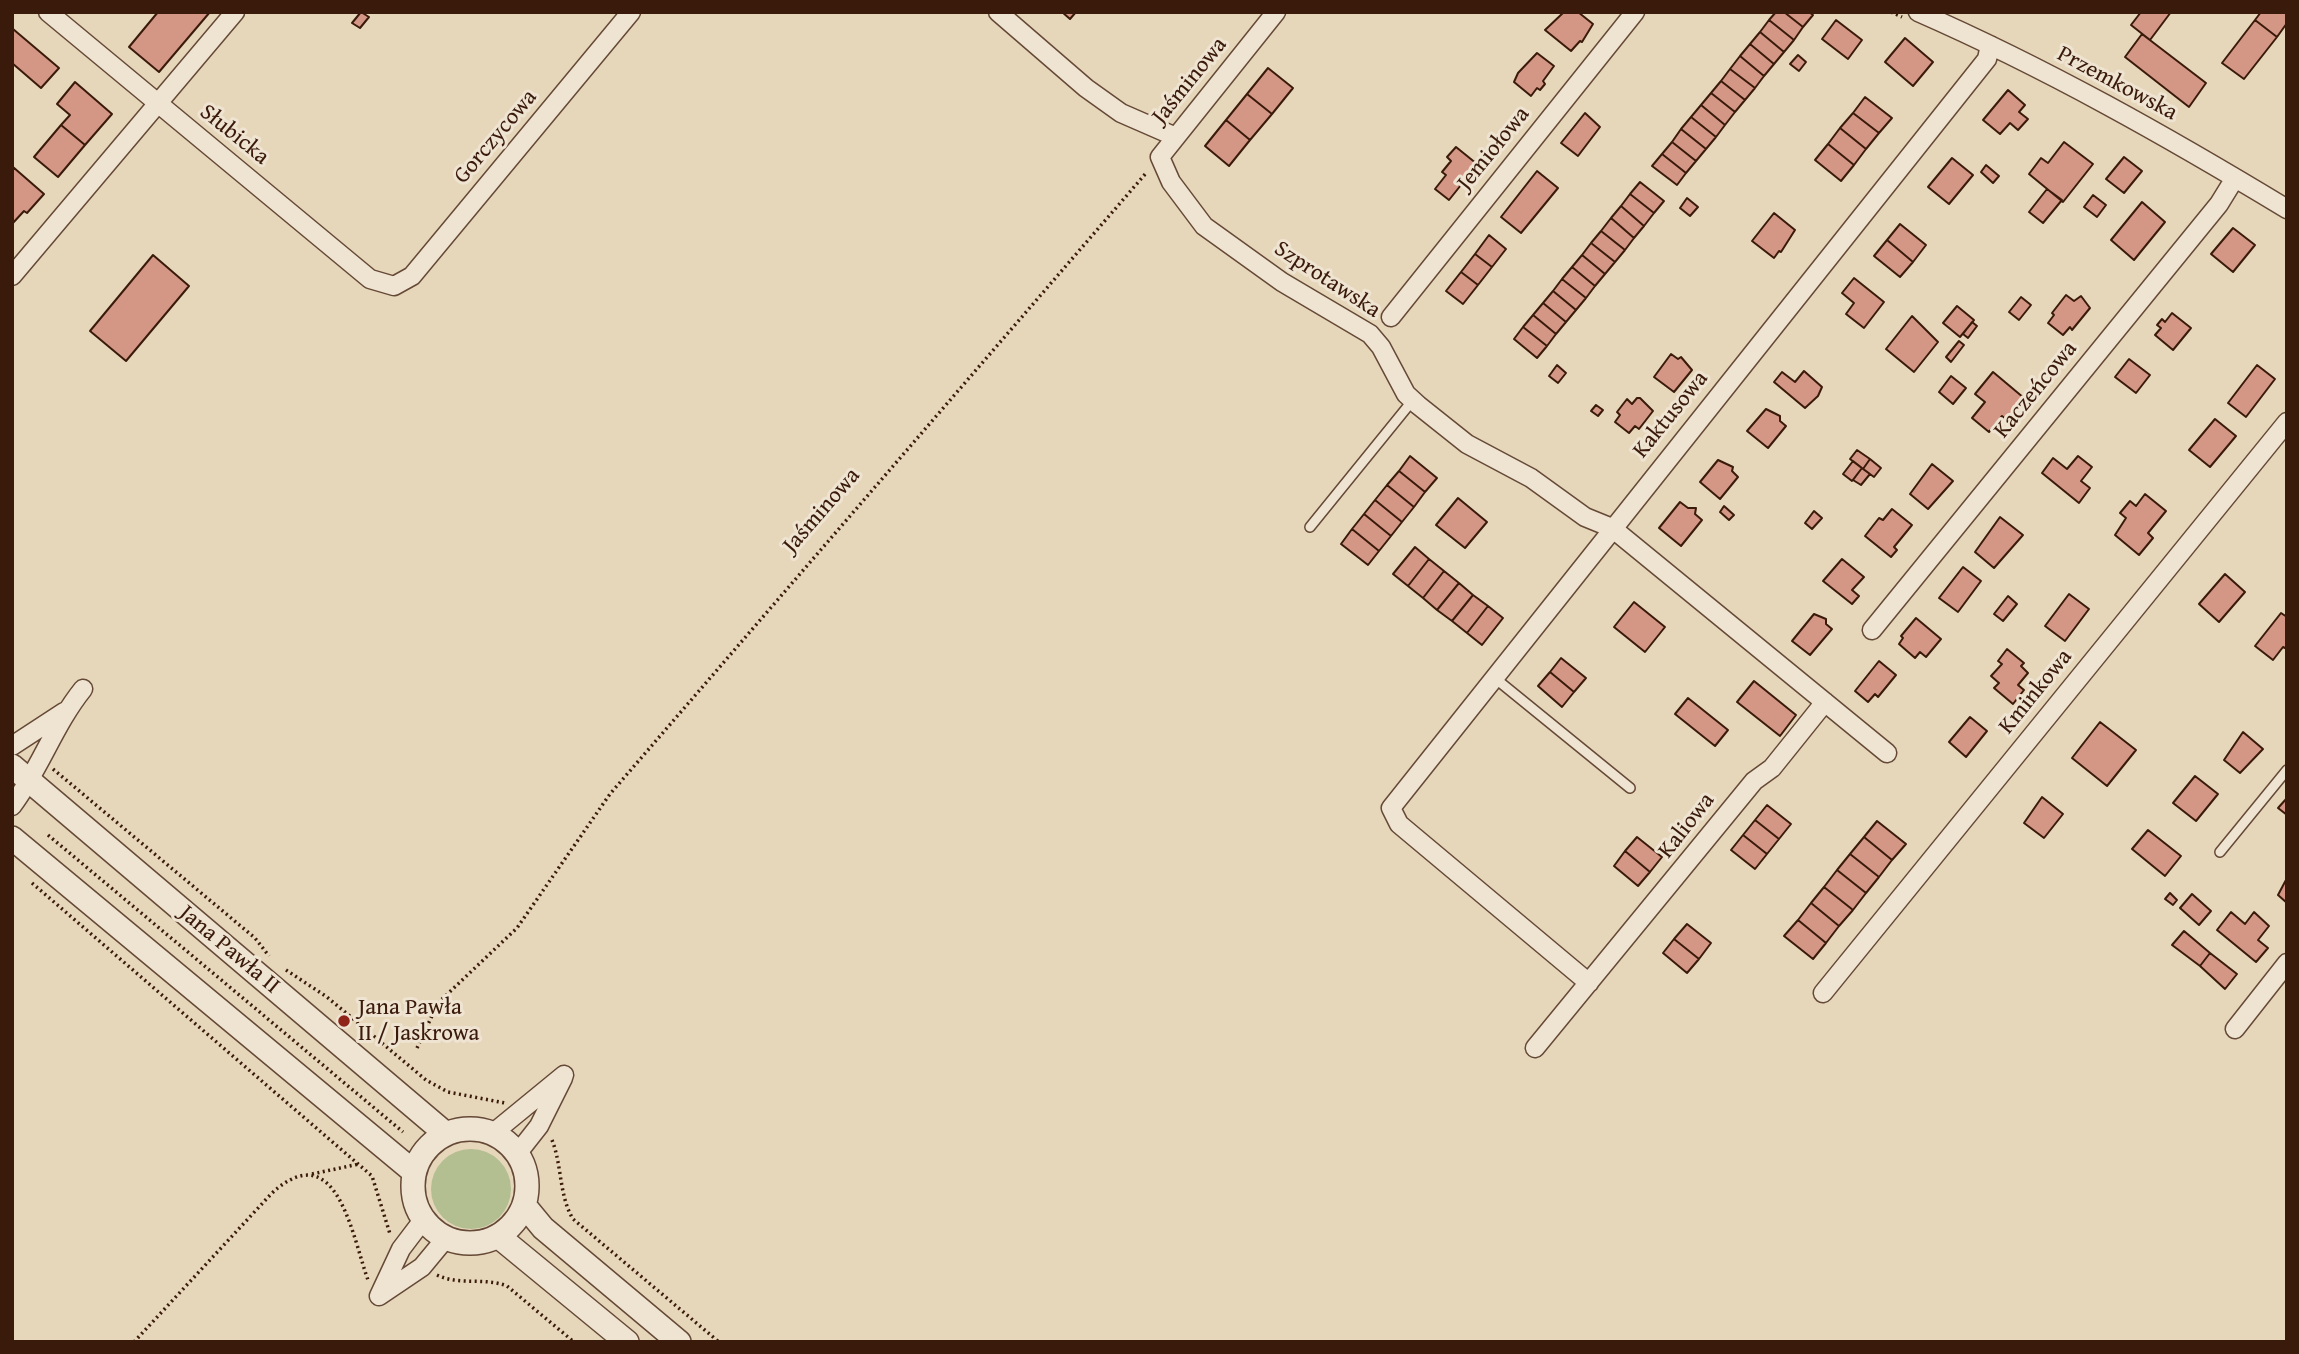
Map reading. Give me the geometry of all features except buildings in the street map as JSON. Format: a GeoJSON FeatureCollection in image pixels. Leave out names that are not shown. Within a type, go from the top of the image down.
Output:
{"type":"FeatureCollection","features":[{"type":"Feature","properties":{"kind":"street","name":"Słubicka"},"geometry":{"type":"LineString","coordinates":[[48,12],[370,279],[394,286]]}},
{"type":"Feature","properties":{"kind":"street"},"geometry":{"type":"LineString","coordinates":[[12,276],[235,12]]}},
{"type":"Feature","properties":{"kind":"street","name":"Gorczycowa"},"geometry":{"type":"LineString","coordinates":[[394,286],[412,276],[631,12]]}},
{"type":"Feature","properties":{"kind":"street"},"geometry":{"type":"LineString","coordinates":[[998,12],[1086,88],[1121,113],[1176,137]]}},
{"type":"Feature","properties":{"kind":"street","name":"Jaśminowa"},"geometry":{"type":"LineString","coordinates":[[1160,157],[1276,12]]}},
{"type":"Feature","properties":{"kind":"street","name":"Jemiołowa"},"geometry":{"type":"LineString","coordinates":[[1391,317],[1635,12]]}},
{"type":"Feature","properties":{"kind":"street","name":"Przemkowska"},"geometry":{"type":"LineString","coordinates":[[1918,12],[1990,45],[2172,141],[2287,209]]}},
{"type":"Feature","properties":{"kind":"street","name":"Kaktusowa"},"geometry":{"type":"LineString","coordinates":[[1589,983],[1399,824],[1391,808],[1987,59],[1990,45]]}},
{"type":"Feature","properties":{"kind":"street","name":"Szprotawska"},"geometry":{"type":"LineString","coordinates":[[1160,157],[1171,182],[1204,226],[1282,282],[1370,334],[1413,400],[1467,444],[1531,478],[1585,517],[1612,528],[1886,753]]}},
{"type":"Feature","properties":{"kind":"street","name":"Kaczeńcowa"},"geometry":{"type":"LineString","coordinates":[[1872,630],[2219,204],[2235,177]]}},
{"type":"Feature","properties":{"kind":"street","name":"Kminkowa"},"geometry":{"type":"LineString","coordinates":[[1823,993],[2287,422]]}},
{"type":"Feature","properties":{"kind":"street"},"geometry":{"type":"LineString","coordinates":[[12,806],[43,761],[64,712],[83,689]]}},
{"type":"Feature","properties":{"kind":"street","name":"Kaliowa"},"geometry":{"type":"LineString","coordinates":[[1535,1048],[1754,782],[1772,768],[1825,702]]}},
{"type":"Feature","properties":{"kind":"street"},"geometry":{"type":"LineString","coordinates":[[12,746],[64,712]]}},
{"type":"Feature","properties":{"kind":"street","name":"Jana Pawła II"},"geometry":{"type":"LineString","coordinates":[[12,766],[446,1134]]}},
{"type":"Feature","properties":{"kind":"street"},"geometry":{"type":"LineString","coordinates":[[12,838],[414,1172]]}},
{"type":"Feature","properties":{"kind":"street"},"geometry":{"type":"LineString","coordinates":[[2235,1029],[2287,963]]}},
{"type":"Feature","properties":{"kind":"street"},"geometry":{"type":"LineString","coordinates":[[492,1134],[564,1075],[539,1126],[517,1154]]}},
{"type":"Feature","properties":{"kind":"street"},"geometry":{"type":"LineString","coordinates":[[477,1130],[492,1134],[517,1154],[527,1185],[524,1205],[509,1228],[498,1236],[479,1243],[462,1243],[446,1238],[423,1220],[412,1189],[414,1172],[426,1150],[446,1134],[477,1130]]}},
{"type":"Feature","properties":{"kind":"street"},"geometry":{"type":"LineString","coordinates":[[524,1205],[543,1228],[679,1342]]}},
{"type":"Feature","properties":{"kind":"street"},"geometry":{"type":"LineString","coordinates":[[379,1296],[401,1249],[423,1220]]}},
{"type":"Feature","properties":{"kind":"street"},"geometry":{"type":"LineString","coordinates":[[498,1236],[627,1342]]}},
{"type":"Feature","properties":{"kind":"street"},"geometry":{"type":"LineString","coordinates":[[379,1296],[422,1267],[446,1238]]}},
{"type":"Feature","properties":{"kind":"lane"},"geometry":{"type":"LineString","coordinates":[[1310,527],[1413,400]]}},
{"type":"Feature","properties":{"kind":"lane"},"geometry":{"type":"LineString","coordinates":[[1496,679],[1630,788]]}},
{"type":"Feature","properties":{"kind":"lane"},"geometry":{"type":"LineString","coordinates":[[2220,852],[2287,770]]}},
{"type":"Feature","properties":{"kind":"path","name":"Jaśminowa"},"geometry":{"type":"LineString","coordinates":[[417,1048],[438,1003],[517,928],[610,794],[1160,157]]}},
{"type":"Feature","properties":{"kind":"path"},"geometry":{"type":"LineString","coordinates":[[43,761],[255,939],[274,961]]}},
{"type":"Feature","properties":{"kind":"path"},"geometry":{"type":"LineString","coordinates":[[32,854],[82,794]]}},
{"type":"Feature","properties":{"kind":"path"},"geometry":{"type":"LineString","coordinates":[[48,835],[403,1132]]}},
{"type":"Feature","properties":{"kind":"path"},"geometry":{"type":"LineString","coordinates":[[28,880],[359,1164],[376,1183],[385,1222],[401,1249]]}},
{"type":"Feature","properties":{"kind":"path"},"geometry":{"type":"LineString","coordinates":[[283,968],[327,997],[426,1080],[448,1092],[502,1101],[519,1110]]}},
{"type":"Feature","properties":{"kind":"path"},"geometry":{"type":"LineString","coordinates":[[539,1126],[552,1140],[564,1181],[566,1207],[573,1219],[719,1342]]}},
{"type":"Feature","properties":{"kind":"path"},"geometry":{"type":"LineString","coordinates":[[309,1175],[359,1164]]}},
{"type":"Feature","properties":{"kind":"path"},"geometry":{"type":"LineString","coordinates":[[134,1342],[272,1193],[288,1179],[302,1173],[320,1177],[335,1190],[368,1280],[379,1296]]}},
{"type":"Feature","properties":{"kind":"path"},"geometry":{"type":"LineString","coordinates":[[422,1267],[444,1279],[495,1282],[507,1286],[574,1342]]}},
{"type":"Feature","properties":{"kind":"green space"},"geometry":{"type":"Polygon","coordinates":[[[471,1149],[486,1152],[499,1161],[508,1174],[511,1189],[508,1204],[499,1217],[486,1226],[471,1229],[456,1226],[443,1217],[434,1204],[431,1189],[434,1174],[443,1161],[456,1152],[471,1149]]]}},
{"type":"Feature","properties":{"kind":"place","name":"Jana Pawła II / Jaskrowa"},"geometry":{"type":"Point","coordinates":[344,1021]}}]}
